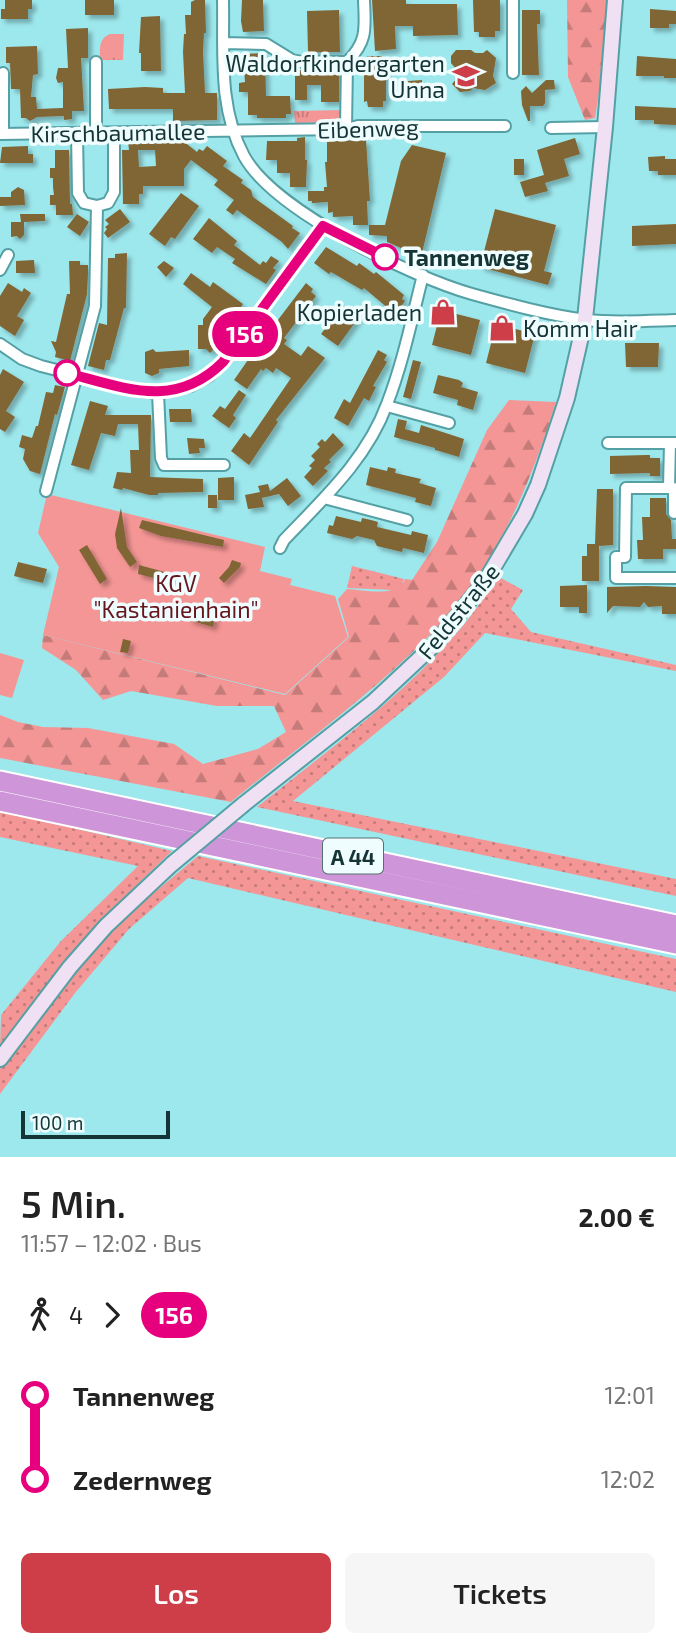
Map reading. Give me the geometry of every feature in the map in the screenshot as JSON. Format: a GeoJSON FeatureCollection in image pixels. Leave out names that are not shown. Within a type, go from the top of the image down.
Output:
{"type":"FeatureCollection","features":[{"type":"Feature","properties":{"kind":"highway","name":"A 44"},"geometry":{"type":"LineString","coordinates":[[0,780],[676,925]]}},
{"type":"Feature","properties":{"kind":"highway","name":"A 44"},"geometry":{"type":"LineString","coordinates":[[0,801],[676,944]]}},
{"type":"Feature","properties":{"kind":"main road","name":"Feldstraße"},"geometry":{"type":"LineString","coordinates":[[0,1059],[70,967],[106,926],[172,864],[404,675],[463,612],[526,514],[567,398],[585,320],[615,0]]}},
{"type":"Feature","properties":{"kind":"street"},"geometry":{"type":"LineString","coordinates":[[223,0],[225,94],[232,131],[246,159],[264,182],[323,226],[423,275],[471,293],[585,320],[676,320]]}},
{"type":"Feature","properties":{"kind":"street"},"geometry":{"type":"LineString","coordinates":[[346,129],[347,62],[359,50],[365,35],[364,0]]}},
{"type":"Feature","properties":{"kind":"street"},"geometry":{"type":"LineString","coordinates":[[513,0],[513,73]]}},
{"type":"Feature","properties":{"kind":"street"},"geometry":{"type":"LineString","coordinates":[[224,43],[266,44],[292,60],[302,62],[347,62]]}},
{"type":"Feature","properties":{"kind":"street"},"geometry":{"type":"LineString","coordinates":[[96,62],[96,133]]}},
{"type":"Feature","properties":{"kind":"street","name":"Kirschbaumallee"},"geometry":{"type":"LineString","coordinates":[[3,73],[2,134],[232,131]]}},
{"type":"Feature","properties":{"kind":"street","name":"Eibenweg"},"geometry":{"type":"LineString","coordinates":[[232,131],[346,129],[358,126],[505,126]]}},
{"type":"Feature","properties":{"kind":"street"},"geometry":{"type":"LineString","coordinates":[[551,128],[605,127]]}},
{"type":"Feature","properties":{"kind":"street"},"geometry":{"type":"LineString","coordinates":[[78,133],[78,193],[84,203],[97,206],[108,202],[114,192],[114,133]]}},
{"type":"Feature","properties":{"kind":"street"},"geometry":{"type":"LineString","coordinates":[[46,491],[96,306],[97,206]]}},
{"type":"Feature","properties":{"kind":"street"},"geometry":{"type":"LineString","coordinates":[[2,350],[22,359],[139,391],[158,393],[191,386],[209,376],[223,362],[323,226]]}},
{"type":"Feature","properties":{"kind":"street"},"geometry":{"type":"LineString","coordinates":[[0,270],[8,255]]}},
{"type":"Feature","properties":{"kind":"street"},"geometry":{"type":"LineString","coordinates":[[280,548],[284,540],[347,473],[368,443],[387,406],[423,275]]}},
{"type":"Feature","properties":{"kind":"street"},"geometry":{"type":"LineString","coordinates":[[158,393],[161,458],[164,465],[224,465]]}},
{"type":"Feature","properties":{"kind":"street"},"geometry":{"type":"LineString","coordinates":[[387,406],[449,423]]}},
{"type":"Feature","properties":{"kind":"street"},"geometry":{"type":"LineString","coordinates":[[608,443],[673,443],[669,488]]}},
{"type":"Feature","properties":{"kind":"street"},"geometry":{"type":"LineString","coordinates":[[674,513],[674,488],[626,488],[625,557],[616,557],[616,578],[676,578]]}},
{"type":"Feature","properties":{"kind":"street"},"geometry":{"type":"LineString","coordinates":[[324,498],[407,520]]}},
{"type":"Feature","properties":{"kind":"green space"},"geometry":{"type":"Polygon","coordinates":[[[567,0],[607,0],[602,72],[595,118],[585,120],[568,77],[567,0]]]}},
{"type":"Feature","properties":{"kind":"green space"},"geometry":{"type":"Polygon","coordinates":[[[110,34],[124,34],[123,60],[100,60],[102,42],[110,34]]]}},
{"type":"Feature","properties":{"kind":"green space"},"geometry":{"type":"Polygon","coordinates":[[[343,110],[343,122],[295,123],[294,111],[343,110]]]}},
{"type":"Feature","properties":{"kind":"green space"},"geometry":{"type":"Polygon","coordinates":[[[509,400],[556,402],[522,496],[473,583],[453,610],[408,657],[231,802],[0,758],[0,715],[43,727],[88,728],[174,744],[203,764],[258,749],[286,732],[274,706],[217,706],[131,691],[103,700],[76,670],[42,648],[43,635],[285,695],[349,637],[338,599],[347,589],[388,591],[401,585],[405,579],[412,580],[437,542],[487,430],[509,400]]]}},
{"type":"Feature","properties":{"kind":"green space","name":"KGV \"Kastanienhain\""},"geometry":{"type":"Polygon","coordinates":[[[47,494],[265,547],[260,571],[292,579],[290,585],[335,596],[348,637],[285,694],[43,635],[59,567],[38,533],[47,494]]]}},
{"type":"Feature","properties":{"kind":"green space"},"geometry":{"type":"Polygon","coordinates":[[[352,566],[404,579],[401,586],[393,590],[347,588],[352,566]]]}},
{"type":"Feature","properties":{"kind":"green space"},"geometry":{"type":"Polygon","coordinates":[[[499,577],[523,590],[511,609],[531,632],[676,665],[676,671],[485,633],[444,677],[293,801],[676,879],[676,896],[257,807],[359,726],[408,683],[459,630],[499,577]]]}},
{"type":"Feature","properties":{"kind":"green space"},"geometry":{"type":"Polygon","coordinates":[[[0,653],[24,660],[12,698],[0,695],[0,653]]]}},
{"type":"Feature","properties":{"kind":"green space"},"geometry":{"type":"Polygon","coordinates":[[[0,811],[172,851],[115,906],[68,959],[0,1047],[1,1015],[61,941],[138,866],[0,837],[0,811]]]}},
{"type":"Feature","properties":{"kind":"green space"},"geometry":{"type":"Polygon","coordinates":[[[198,856],[676,959],[676,992],[188,878],[129,929],[75,993],[0,1094],[0,1069],[11,1050],[72,972],[124,918],[198,856]]]}},
{"type":"Feature","properties":{"kind":"building"},"geometry":{"type":"Polygon","coordinates":[[[5,0],[32,0],[28,19],[1,19],[5,0]]]}},
{"type":"Feature","properties":{"kind":"building"},"geometry":{"type":"Polygon","coordinates":[[[85,0],[114,0],[114,15],[85,15],[85,0]]]}},
{"type":"Feature","properties":{"kind":"building"},"geometry":{"type":"Polygon","coordinates":[[[205,0],[205,93],[217,93],[217,120],[173,121],[173,109],[109,109],[108,89],[145,87],[163,88],[163,93],[185,93],[185,15],[191,15],[191,2],[205,0]]]}},
{"type":"Feature","properties":{"kind":"building"},"geometry":{"type":"Polygon","coordinates":[[[242,0],[263,0],[264,31],[243,32],[242,0]]]}},
{"type":"Feature","properties":{"kind":"building"},"geometry":{"type":"Polygon","coordinates":[[[372,0],[406,0],[406,4],[457,4],[458,35],[413,36],[413,26],[395,26],[396,49],[375,51],[372,0]]]}},
{"type":"Feature","properties":{"kind":"building"},"geometry":{"type":"Polygon","coordinates":[[[473,0],[500,0],[500,31],[495,31],[495,37],[479,37],[479,32],[474,32],[473,0]]]}},
{"type":"Feature","properties":{"kind":"building"},"geometry":{"type":"Polygon","coordinates":[[[650,9],[676,11],[676,24],[669,24],[669,28],[650,28],[650,9]]]}},
{"type":"Feature","properties":{"kind":"building"},"geometry":{"type":"Polygon","coordinates":[[[339,10],[340,52],[308,52],[307,11],[339,10]]]}},
{"type":"Feature","properties":{"kind":"building"},"geometry":{"type":"Polygon","coordinates":[[[522,10],[540,10],[540,24],[537,24],[539,75],[522,75],[522,10]]]}},
{"type":"Feature","properties":{"kind":"building"},"geometry":{"type":"Polygon","coordinates":[[[160,16],[161,71],[141,71],[141,17],[160,16]]]}},
{"type":"Feature","properties":{"kind":"building"},"geometry":{"type":"Polygon","coordinates":[[[88,28],[88,58],[81,58],[84,111],[72,111],[72,119],[64,120],[64,116],[37,117],[30,121],[21,118],[20,89],[11,89],[6,47],[37,46],[38,74],[33,75],[31,97],[36,97],[37,109],[63,108],[63,82],[58,83],[56,78],[58,68],[68,68],[66,29],[88,28]]]}},
{"type":"Feature","properties":{"kind":"building"},"geometry":{"type":"Polygon","coordinates":[[[456,50],[483,53],[487,50],[496,58],[493,76],[496,83],[485,90],[473,88],[460,92],[452,84],[457,78],[457,70],[451,63],[451,56],[456,50]]]}},
{"type":"Feature","properties":{"kind":"building"},"geometry":{"type":"Polygon","coordinates":[[[265,53],[266,96],[290,96],[291,114],[286,114],[286,118],[257,118],[257,115],[248,115],[248,92],[239,92],[239,83],[245,82],[243,54],[265,53]]]}},
{"type":"Feature","properties":{"kind":"building"},"geometry":{"type":"Polygon","coordinates":[[[367,56],[382,56],[382,66],[386,66],[386,101],[383,101],[383,107],[368,107],[367,101],[364,102],[364,66],[367,66],[367,56]]]}},
{"type":"Feature","properties":{"kind":"building"},"geometry":{"type":"Polygon","coordinates":[[[637,56],[676,59],[676,78],[636,76],[637,56]]]}},
{"type":"Feature","properties":{"kind":"building"},"geometry":{"type":"Polygon","coordinates":[[[300,70],[308,70],[308,75],[326,75],[326,70],[339,70],[339,102],[321,102],[321,85],[307,85],[307,100],[295,100],[295,76],[300,76],[300,70]]]}},
{"type":"Feature","properties":{"kind":"building"},"geometry":{"type":"Polygon","coordinates":[[[422,80],[422,91],[408,91],[408,81],[422,80]]]}},
{"type":"Feature","properties":{"kind":"building"},"geometry":{"type":"Polygon","coordinates":[[[546,80],[554,80],[555,89],[545,90],[543,106],[530,106],[528,121],[522,105],[521,91],[526,86],[532,93],[546,80]]]}},
{"type":"Feature","properties":{"kind":"building"},"geometry":{"type":"Polygon","coordinates":[[[635,106],[676,108],[676,125],[654,124],[654,120],[635,120],[635,106]]]}},
{"type":"Feature","properties":{"kind":"building"},"geometry":{"type":"Polygon","coordinates":[[[305,137],[306,187],[290,187],[290,173],[277,173],[277,160],[266,160],[267,141],[297,141],[297,138],[305,137]]]}},
{"type":"Feature","properties":{"kind":"building"},"geometry":{"type":"Polygon","coordinates":[[[575,138],[580,154],[564,159],[569,176],[545,183],[548,191],[525,197],[520,182],[544,175],[537,150],[575,138]]]}},
{"type":"Feature","properties":{"kind":"building"},"geometry":{"type":"Polygon","coordinates":[[[366,140],[370,201],[367,201],[368,225],[353,225],[353,216],[333,217],[333,212],[328,213],[328,202],[308,201],[308,191],[324,191],[324,187],[327,187],[327,141],[366,140]]]}},
{"type":"Feature","properties":{"kind":"building"},"geometry":{"type":"Polygon","coordinates":[[[128,141],[183,141],[197,152],[199,149],[203,151],[207,146],[227,161],[223,166],[243,180],[241,183],[251,190],[253,197],[300,233],[288,249],[237,210],[233,215],[226,210],[234,200],[214,185],[218,180],[191,160],[184,169],[184,186],[143,186],[143,194],[139,194],[139,204],[123,204],[122,150],[129,150],[128,141]],[[138,150],[139,167],[156,166],[155,150],[138,150]]]}},
{"type":"Feature","properties":{"kind":"building"},"geometry":{"type":"Polygon","coordinates":[[[412,145],[446,153],[422,253],[408,251],[387,242],[387,236],[369,235],[369,225],[385,225],[401,161],[412,145]]]}},
{"type":"Feature","properties":{"kind":"building"},"geometry":{"type":"Polygon","coordinates":[[[28,146],[28,154],[33,154],[33,163],[0,163],[2,147],[28,146]]]}},
{"type":"Feature","properties":{"kind":"building"},"geometry":{"type":"Polygon","coordinates":[[[55,150],[69,150],[70,204],[73,215],[56,215],[56,205],[50,205],[50,195],[54,195],[50,168],[55,168],[55,150]]]}},
{"type":"Feature","properties":{"kind":"building"},"geometry":{"type":"Polygon","coordinates":[[[665,156],[665,159],[676,159],[676,175],[658,175],[658,171],[649,171],[648,157],[665,156]]]}},
{"type":"Feature","properties":{"kind":"building"},"geometry":{"type":"Polygon","coordinates":[[[514,159],[524,159],[524,175],[514,175],[514,159]]]}},
{"type":"Feature","properties":{"kind":"building"},"geometry":{"type":"Polygon","coordinates":[[[18,187],[24,190],[25,205],[0,206],[0,197],[11,197],[11,192],[18,187]]]}},
{"type":"Feature","properties":{"kind":"building"},"geometry":{"type":"Polygon","coordinates":[[[181,193],[199,206],[175,239],[171,237],[165,246],[149,234],[181,193]]]}},
{"type":"Feature","properties":{"kind":"building"},"geometry":{"type":"Polygon","coordinates":[[[120,209],[130,222],[108,238],[104,233],[109,224],[105,220],[120,209]]]}},
{"type":"Feature","properties":{"kind":"building"},"geometry":{"type":"Polygon","coordinates":[[[495,209],[556,225],[544,271],[552,273],[548,285],[480,267],[495,209]]]}},
{"type":"Feature","properties":{"kind":"building"},"geometry":{"type":"Polygon","coordinates":[[[20,214],[45,214],[45,221],[24,222],[24,235],[20,239],[17,236],[11,237],[11,222],[21,222],[20,214]]]}},
{"type":"Feature","properties":{"kind":"building"},"geometry":{"type":"Polygon","coordinates":[[[77,214],[89,222],[80,236],[67,227],[77,214]]]}},
{"type":"Feature","properties":{"kind":"building"},"geometry":{"type":"Polygon","coordinates":[[[209,218],[237,241],[234,245],[260,265],[263,261],[266,263],[271,256],[279,261],[266,284],[232,263],[235,259],[217,247],[212,253],[193,239],[209,218]]]}},
{"type":"Feature","properties":{"kind":"building"},"geometry":{"type":"Polygon","coordinates":[[[676,224],[676,244],[632,246],[632,226],[676,224]]]}},
{"type":"Feature","properties":{"kind":"building"},"geometry":{"type":"Polygon","coordinates":[[[326,247],[357,266],[359,263],[374,274],[376,272],[404,295],[402,299],[405,301],[395,314],[364,288],[362,290],[331,272],[329,274],[314,263],[326,247]]]}},
{"type":"Feature","properties":{"kind":"building"},"geometry":{"type":"Polygon","coordinates":[[[127,253],[126,308],[110,360],[106,360],[104,370],[88,366],[99,323],[107,325],[108,258],[127,253]]]}},
{"type":"Feature","properties":{"kind":"building"},"geometry":{"type":"Polygon","coordinates":[[[34,260],[35,273],[16,273],[16,261],[34,260]]]}},
{"type":"Feature","properties":{"kind":"building"},"geometry":{"type":"Polygon","coordinates":[[[69,261],[80,261],[80,265],[88,265],[87,294],[70,361],[55,357],[56,352],[51,341],[56,342],[67,294],[70,294],[69,261]]]}},
{"type":"Feature","properties":{"kind":"building"},"geometry":{"type":"Polygon","coordinates":[[[164,261],[174,268],[166,277],[157,267],[164,261]]]}},
{"type":"Feature","properties":{"kind":"building"},"geometry":{"type":"Polygon","coordinates":[[[191,273],[210,287],[213,282],[243,304],[236,314],[231,310],[213,329],[221,337],[221,348],[210,353],[206,349],[198,349],[198,325],[203,325],[203,319],[212,307],[183,284],[191,273]]]}},
{"type":"Feature","properties":{"kind":"building"},"geometry":{"type":"Polygon","coordinates":[[[8,283],[22,292],[24,288],[31,293],[17,316],[24,320],[15,336],[0,326],[0,296],[8,283]]]}},
{"type":"Feature","properties":{"kind":"building"},"geometry":{"type":"Polygon","coordinates":[[[306,283],[316,296],[284,338],[287,340],[284,344],[301,356],[308,346],[325,358],[276,420],[278,422],[249,465],[231,451],[244,433],[250,438],[291,378],[276,368],[273,373],[266,368],[263,371],[261,369],[247,389],[234,380],[250,357],[248,352],[264,330],[268,333],[306,283]]]}},
{"type":"Feature","properties":{"kind":"building"},"geometry":{"type":"Polygon","coordinates":[[[343,305],[359,317],[338,346],[321,334],[343,305]]]}},
{"type":"Feature","properties":{"kind":"building"},"geometry":{"type":"Polygon","coordinates":[[[441,310],[480,320],[471,355],[432,345],[441,310]]]}},
{"type":"Feature","properties":{"kind":"building"},"geometry":{"type":"Polygon","coordinates":[[[496,324],[535,334],[525,373],[486,363],[496,324]]]}},
{"type":"Feature","properties":{"kind":"building"},"geometry":{"type":"Polygon","coordinates":[[[625,343],[659,343],[658,367],[626,367],[625,343]]]}},
{"type":"Feature","properties":{"kind":"building"},"geometry":{"type":"Polygon","coordinates":[[[153,349],[156,352],[189,350],[189,366],[159,369],[159,373],[152,376],[145,373],[145,352],[153,349]]]}},
{"type":"Feature","properties":{"kind":"building"},"geometry":{"type":"Polygon","coordinates":[[[378,350],[387,355],[384,360],[387,362],[373,386],[376,387],[369,401],[364,398],[348,426],[334,418],[344,399],[350,403],[378,350]]]}},
{"type":"Feature","properties":{"kind":"building"},"geometry":{"type":"Polygon","coordinates":[[[413,360],[421,362],[411,399],[403,397],[413,360]]]}},
{"type":"Feature","properties":{"kind":"building"},"geometry":{"type":"Polygon","coordinates":[[[3,369],[24,382],[6,411],[15,417],[5,432],[0,429],[0,375],[3,369]]]}},
{"type":"Feature","properties":{"kind":"building"},"geometry":{"type":"Polygon","coordinates":[[[438,375],[459,380],[463,383],[461,387],[478,392],[473,410],[457,405],[458,400],[433,393],[438,375]]]}},
{"type":"Feature","properties":{"kind":"building"},"geometry":{"type":"Polygon","coordinates":[[[55,385],[65,387],[57,415],[55,414],[40,474],[30,471],[23,459],[25,449],[19,447],[22,435],[32,438],[38,426],[46,392],[53,393],[55,385]]]}},
{"type":"Feature","properties":{"kind":"building"},"geometry":{"type":"Polygon","coordinates":[[[239,390],[246,395],[233,415],[236,418],[229,428],[212,416],[220,406],[225,409],[239,390]]]}},
{"type":"Feature","properties":{"kind":"building"},"geometry":{"type":"Polygon","coordinates":[[[90,401],[108,406],[105,415],[151,415],[150,477],[203,479],[203,492],[149,495],[113,488],[117,472],[131,473],[130,450],[139,450],[138,424],[118,424],[115,436],[101,433],[89,470],[71,465],[90,401]]]}},
{"type":"Feature","properties":{"kind":"building"},"geometry":{"type":"Polygon","coordinates":[[[169,409],[191,409],[192,422],[170,422],[169,409]]]}},
{"type":"Feature","properties":{"kind":"building"},"geometry":{"type":"Polygon","coordinates":[[[398,419],[407,421],[405,429],[419,433],[421,425],[464,439],[459,457],[394,437],[398,419]]]}},
{"type":"Feature","properties":{"kind":"building"},"geometry":{"type":"Polygon","coordinates":[[[333,433],[344,445],[324,468],[328,471],[313,486],[304,477],[315,460],[311,456],[320,447],[317,444],[322,439],[325,442],[333,433]]]}},
{"type":"Feature","properties":{"kind":"building"},"geometry":{"type":"Polygon","coordinates":[[[187,438],[204,439],[205,448],[199,448],[200,453],[189,454],[187,438]]]}},
{"type":"Feature","properties":{"kind":"building"},"geometry":{"type":"Polygon","coordinates":[[[650,455],[650,458],[660,458],[660,476],[650,476],[650,473],[610,474],[610,456],[650,455]]]}},
{"type":"Feature","properties":{"kind":"building"},"geometry":{"type":"Polygon","coordinates":[[[370,467],[387,471],[388,467],[396,469],[395,473],[421,479],[419,483],[436,488],[431,506],[415,502],[416,498],[366,485],[370,467]]]}},
{"type":"Feature","properties":{"kind":"building"},"geometry":{"type":"Polygon","coordinates":[[[234,477],[234,500],[218,500],[218,478],[234,477]]]}},
{"type":"Feature","properties":{"kind":"building"},"geometry":{"type":"Polygon","coordinates":[[[287,478],[301,496],[288,506],[279,494],[262,498],[264,507],[248,509],[245,495],[260,492],[258,486],[268,484],[270,491],[287,478]]]}},
{"type":"Feature","properties":{"kind":"building"},"geometry":{"type":"Polygon","coordinates":[[[597,489],[613,489],[613,545],[599,546],[599,581],[582,581],[582,556],[587,556],[587,544],[595,544],[597,489]]]}},
{"type":"Feature","properties":{"kind":"building"},"geometry":{"type":"Polygon","coordinates":[[[208,495],[217,495],[217,508],[208,508],[208,495]]]}},
{"type":"Feature","properties":{"kind":"building"},"geometry":{"type":"Polygon","coordinates":[[[650,498],[666,498],[666,514],[671,520],[672,539],[676,539],[676,549],[663,549],[663,559],[638,559],[637,540],[643,540],[642,517],[650,517],[650,498]]]}},
{"type":"Feature","properties":{"kind":"building"},"geometry":{"type":"Polygon","coordinates":[[[121,508],[127,547],[137,562],[130,567],[117,548],[115,534],[121,508]]]}},
{"type":"Feature","properties":{"kind":"building"},"geometry":{"type":"Polygon","coordinates":[[[336,516],[361,522],[362,518],[371,520],[378,522],[377,527],[411,535],[412,531],[428,535],[424,553],[403,548],[402,552],[377,546],[374,540],[357,536],[352,539],[327,533],[336,516]]]}},
{"type":"Feature","properties":{"kind":"building"},"geometry":{"type":"Polygon","coordinates":[[[142,520],[224,540],[223,547],[161,536],[139,528],[142,520]]]}},
{"type":"Feature","properties":{"kind":"building"},"geometry":{"type":"Polygon","coordinates":[[[87,545],[107,579],[100,584],[79,550],[87,545]]]}},
{"type":"Feature","properties":{"kind":"building"},"geometry":{"type":"Polygon","coordinates":[[[232,560],[241,563],[240,567],[224,583],[219,578],[232,560]]]}},
{"type":"Feature","properties":{"kind":"building"},"geometry":{"type":"Polygon","coordinates":[[[18,562],[47,569],[43,583],[14,576],[18,562]]]}},
{"type":"Feature","properties":{"kind":"building"},"geometry":{"type":"Polygon","coordinates":[[[139,565],[179,576],[178,583],[162,582],[138,574],[139,565]]]}},
{"type":"Feature","properties":{"kind":"building"},"geometry":{"type":"Polygon","coordinates":[[[587,585],[587,613],[579,613],[579,607],[560,607],[560,586],[587,585]]]}},
{"type":"Feature","properties":{"kind":"building"},"geometry":{"type":"Polygon","coordinates":[[[607,587],[676,587],[676,614],[662,614],[662,606],[648,607],[644,602],[640,607],[613,606],[607,613],[607,587]]]}},
{"type":"Feature","properties":{"kind":"building"},"geometry":{"type":"Polygon","coordinates":[[[191,611],[215,617],[213,627],[189,620],[191,611]]]}},
{"type":"Feature","properties":{"kind":"building"},"geometry":{"type":"Polygon","coordinates":[[[123,639],[131,641],[128,653],[120,652],[123,639]]]}},
{"type":"Feature","properties":{"kind":"bus line","name":"156"},"geometry":{"type":"LineString","coordinates":[[67,373],[139,391],[158,393],[191,386],[209,376],[223,362],[323,226],[385,257]]}},
{"type":"Feature","properties":{"kind":"place","name":"Waldorfkindergarten Unna"},"geometry":{"type":"Point","coordinates":[466,76]}},
{"type":"Feature","properties":{"kind":"place","name":"Tannenweg"},"geometry":{"type":"Point","coordinates":[385,257]}},
{"type":"Feature","properties":{"kind":"place","name":"Kopierladen"},"geometry":{"type":"Point","coordinates":[443,312]}},
{"type":"Feature","properties":{"kind":"place","name":"Komm Hair"},"geometry":{"type":"Point","coordinates":[502,328]}}]}
